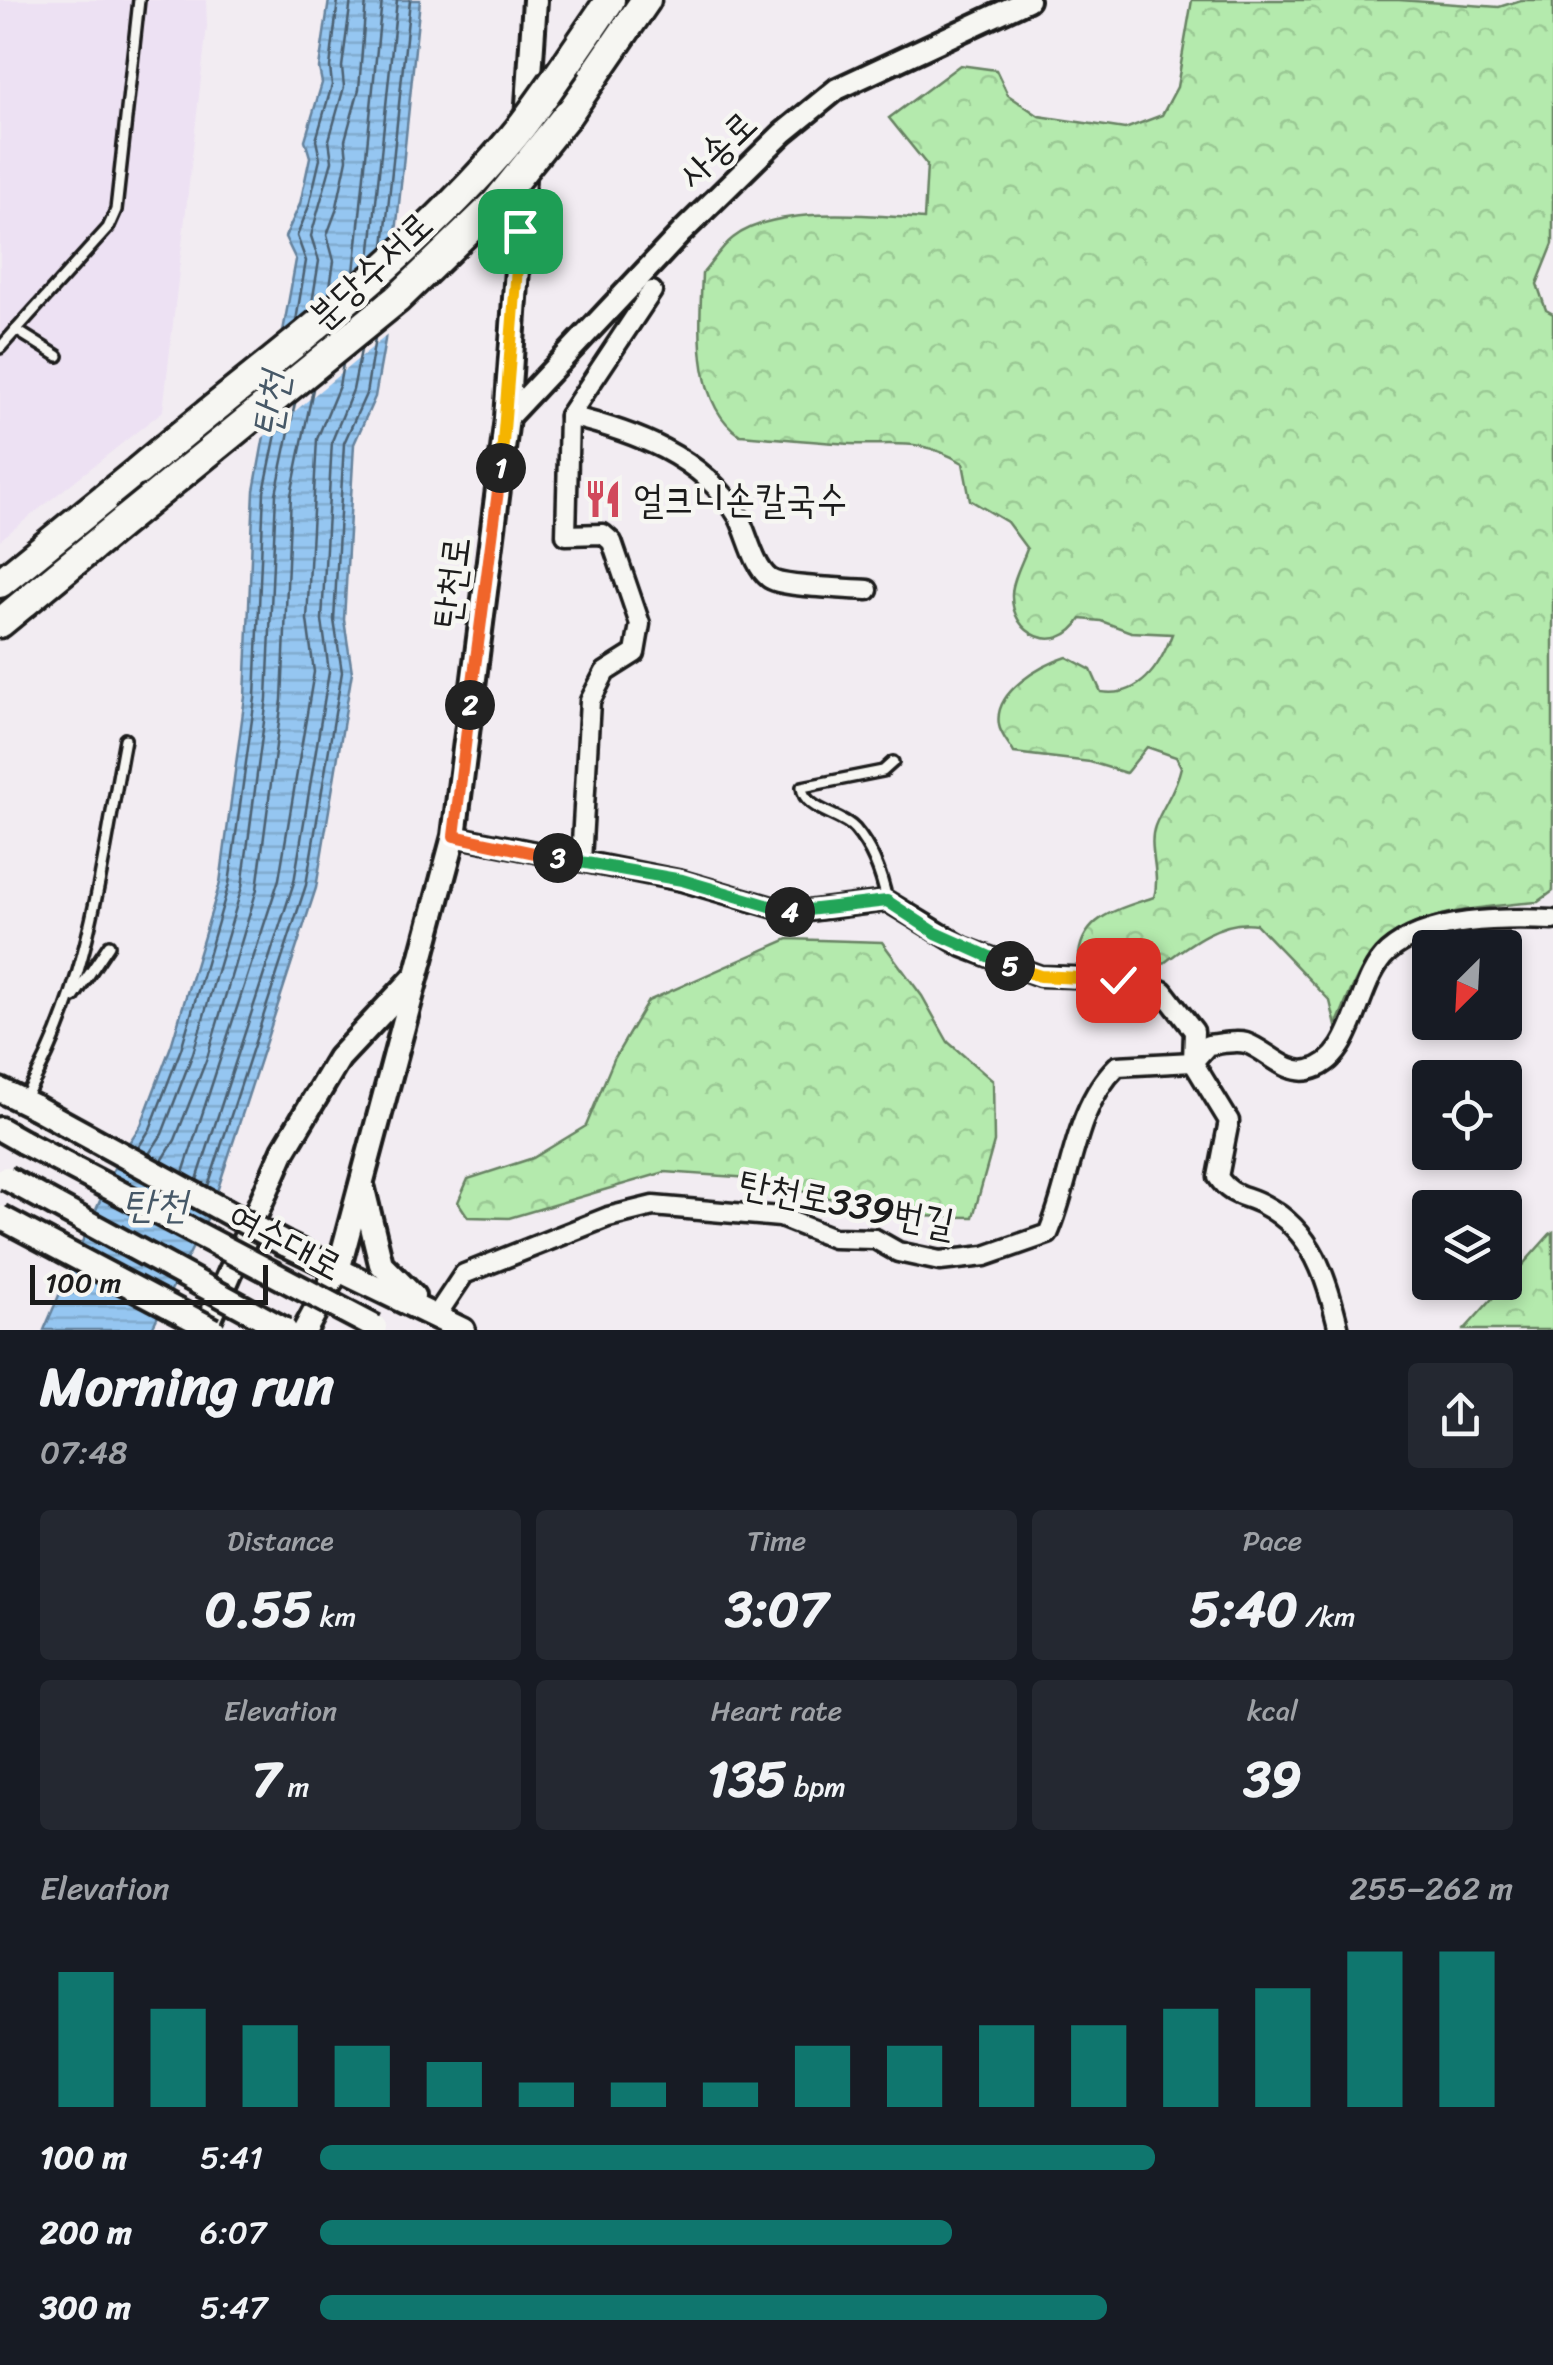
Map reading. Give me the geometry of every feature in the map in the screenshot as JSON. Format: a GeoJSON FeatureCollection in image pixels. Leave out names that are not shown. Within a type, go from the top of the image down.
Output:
{"type":"FeatureCollection","features":[{"type":"Feature","properties":{"kind":"highway","name":"분당수서로"},"geometry":{"type":"LineString","coordinates":[[0,582],[322,322],[407,246],[512,137],[610,0]]}},
{"type":"Feature","properties":{"kind":"highway","name":"분당수서로"},"geometry":{"type":"LineString","coordinates":[[0,623],[398,300],[496,203],[567,114],[646,0]]}},
{"type":"Feature","properties":{"kind":"main road","name":"탄천로"},"geometry":{"type":"LineString","coordinates":[[305,1330],[338,1267],[454,836],[507,418],[535,0]]}},
{"type":"Feature","properties":{"kind":"main road"},"geometry":{"type":"LineString","coordinates":[[205,1330],[284,1150],[339,1058],[418,975]]}},
{"type":"Feature","properties":{"kind":"main road"},"geometry":{"type":"LineString","coordinates":[[0,1090],[286,1244],[463,1330]]}},
{"type":"Feature","properties":{"kind":"main road","name":"여수대로"},"geometry":{"type":"LineString","coordinates":[[0,1130],[378,1329]]}},
{"type":"Feature","properties":{"kind":"main road","name":"여수대로"},"geometry":{"type":"LineString","coordinates":[[3,1176],[286,1330]]}},
{"type":"Feature","properties":{"kind":"main road"},"geometry":{"type":"LineString","coordinates":[[362,1185],[381,1264],[436,1316]]}},
{"type":"Feature","properties":{"kind":"main road"},"geometry":{"type":"LineString","coordinates":[[0,1218],[214,1330]]}},
{"type":"Feature","properties":{"kind":"street","name":"사송로"},"geometry":{"type":"LineString","coordinates":[[507,418],[682,232],[783,133],[837,89],[1028,0]]}},
{"type":"Feature","properties":{"kind":"street"},"geometry":{"type":"LineString","coordinates":[[581,862],[590,702],[598,682],[635,653],[640,624],[612,542],[603,534],[566,534],[569,416],[652,291]]}},
{"type":"Feature","properties":{"kind":"street"},"geometry":{"type":"LineString","coordinates":[[569,416],[610,426],[673,452],[726,500],[762,570],[774,582],[868,590]]}},
{"type":"Feature","properties":{"kind":"street"},"geometry":{"type":"LineString","coordinates":[[454,836],[682,880],[792,913],[887,901],[988,960],[1040,976],[1136,979],[1163,991],[1194,1032],[1193,1062],[1229,1121],[1218,1177],[1239,1198],[1258,1201],[1305,1236],[1328,1284],[1339,1330]]}},
{"type":"Feature","properties":{"kind":"street","name":"탄천로339번길"},"geometry":{"type":"LineString","coordinates":[[436,1316],[464,1274],[608,1218],[653,1206],[780,1217],[833,1238],[876,1239],[898,1252],[940,1261],[1018,1246],[1048,1234],[1061,1204],[1085,1116],[1106,1077],[1117,1066],[1193,1062],[1208,1045],[1243,1042],[1296,1071],[1311,1070],[1325,1062],[1343,1040],[1370,976],[1387,953],[1411,937],[1505,918],[1553,920]]}},
{"type":"Feature","properties":{"kind":"lane"},"geometry":{"type":"LineString","coordinates":[[0,348],[108,228],[116,210],[139,0]]}},
{"type":"Feature","properties":{"kind":"lane"},"geometry":{"type":"LineString","coordinates":[[16,330],[58,356]]}},
{"type":"Feature","properties":{"kind":"lane"},"geometry":{"type":"LineString","coordinates":[[29,1104],[70,1004],[92,918],[124,738]]}},
{"type":"Feature","properties":{"kind":"lane"},"geometry":{"type":"LineString","coordinates":[[887,901],[882,877],[853,826],[812,804],[802,786],[883,771],[893,762]]}},
{"type":"Feature","properties":{"kind":"lane"},"geometry":{"type":"LineString","coordinates":[[70,1004],[109,945]]}},
{"type":"Feature","properties":{"kind":"shaded area"},"geometry":{"type":"Polygon","coordinates":[[[0,0],[206,0],[207,26],[163,411],[0,540],[0,0]]]}},
{"type":"Feature","properties":{"kind":"green space"},"geometry":{"type":"Polygon","coordinates":[[[1192,0],[1399,0],[1499,7],[1521,0],[1553,0],[1553,244],[1537,284],[1546,310],[1553,314],[1553,891],[1538,902],[1460,911],[1402,929],[1369,957],[1336,1026],[1330,1001],[1256,924],[1219,929],[1164,963],[1143,957],[1088,962],[1079,954],[1082,941],[1096,922],[1154,897],[1153,834],[1181,767],[1176,757],[1147,747],[1126,773],[1090,762],[1014,753],[1000,728],[999,713],[1021,681],[1067,657],[1091,670],[1101,692],[1127,690],[1147,678],[1172,634],[1131,632],[1101,621],[1081,619],[1060,637],[1037,636],[1019,621],[1012,595],[1027,549],[1007,522],[970,500],[963,463],[933,449],[908,444],[850,444],[740,435],[714,403],[702,361],[702,274],[733,238],[751,228],[798,216],[924,219],[927,165],[889,118],[960,65],[996,70],[1008,95],[1039,116],[1125,129],[1162,115],[1177,87],[1192,0]]]}},
{"type":"Feature","properties":{"kind":"green space"},"geometry":{"type":"Polygon","coordinates":[[[788,939],[882,942],[922,996],[948,1042],[993,1081],[994,1142],[973,1217],[898,1216],[751,1178],[665,1172],[509,1218],[468,1217],[458,1202],[468,1179],[533,1158],[586,1126],[614,1059],[648,1001],[788,939]]]}},
{"type":"Feature","properties":{"kind":"green space"},"geometry":{"type":"Polygon","coordinates":[[[1553,1232],[1553,1330],[1464,1330],[1491,1300],[1522,1300],[1522,1265],[1553,1232]]]}},
{"type":"Feature","properties":{"kind":"water","name":"탄천"},"geometry":{"type":"Polygon","coordinates":[[[329,0],[420,0],[385,340],[375,397],[354,444],[344,620],[352,672],[316,888],[210,1213],[151,1330],[44,1330],[118,1159],[141,1125],[171,1046],[220,883],[245,697],[254,491],[296,260],[285,237],[300,204],[310,157],[305,140],[322,83],[319,68],[329,0]]]}},
{"type":"Feature","properties":{"kind":"pier"},"geometry":{"type":"Polygon","coordinates":[[[400,231],[391,332],[260,440],[277,341],[400,231]]]}},
{"type":"Feature","properties":{"kind":"place","name":"얼크니손칼국수"},"geometry":{"type":"Point","coordinates":[603,499]}},
{"type":"Feature","properties":{"kind":"route"},"geometry":{"type":"LineString","coordinates":[[520,231],[507,418],[454,836],[510,850],[682,880],[792,913],[887,901],[988,960],[1040,976],[1118,980]]}}]}
